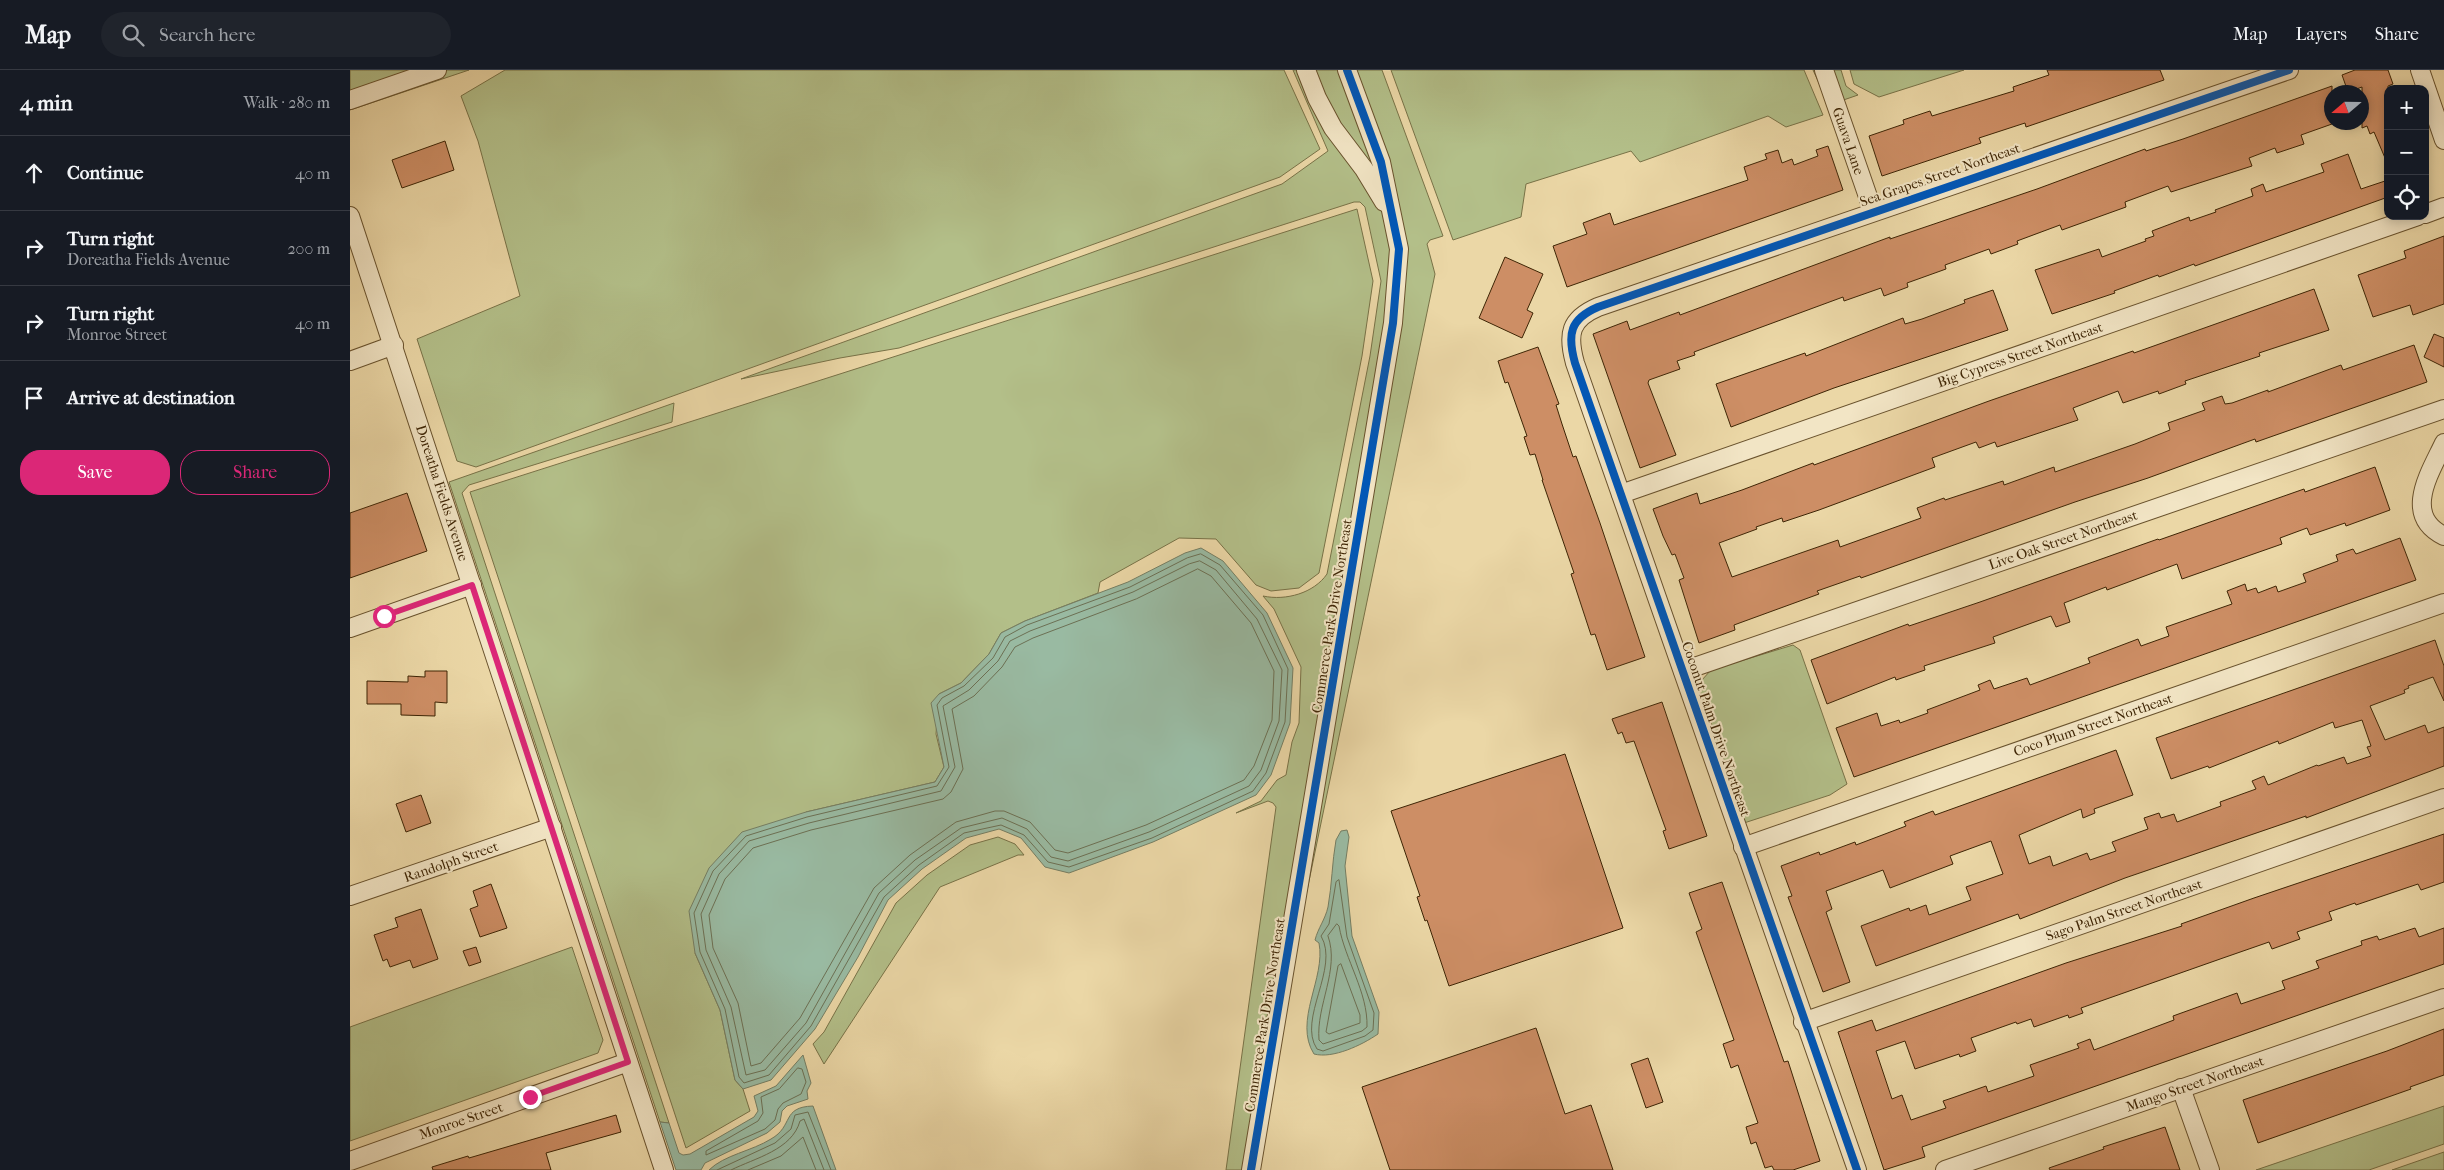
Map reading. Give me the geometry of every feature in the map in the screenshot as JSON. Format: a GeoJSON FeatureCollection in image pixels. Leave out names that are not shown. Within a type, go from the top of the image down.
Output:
{"type":"FeatureCollection","features":[{"type":"Feature","properties":{"kind":"street"},"geometry":{"type":"LineString","coordinates":[[350,100],[438,70]]}},
{"type":"Feature","properties":{"kind":"street","name":"Commerce Park Drive Northeast"},"geometry":{"type":"LineString","coordinates":[[1306,70],[1317,98],[1333,128],[1364,169],[1390,212]]}},
{"type":"Feature","properties":{"kind":"street","name":"Commerce Park Drive Northeast"},"geometry":{"type":"LineString","coordinates":[[1251,1170],[1393,323],[1399,249],[1381,162],[1347,70]]}},
{"type":"Feature","properties":{"kind":"street","name":"Guava Lane"},"geometry":{"type":"LineString","coordinates":[[1824,70],[1872,211]]}},
{"type":"Feature","properties":{"kind":"street","name":"Sea Grapes Street Northeast"},"geometry":{"type":"LineString","coordinates":[[1598,307],[1872,211],[2289,70]]}},
{"type":"Feature","properties":{"kind":"street"},"geometry":{"type":"LineString","coordinates":[[2420,70],[2444,140]]}},
{"type":"Feature","properties":{"kind":"street"},"geometry":{"type":"LineString","coordinates":[[2429,213],[2444,207]]}},
{"type":"Feature","properties":{"kind":"street","name":"Doreatha Fields Avenue"},"geometry":{"type":"LineString","coordinates":[[350,216],[664,1170]]}},
{"type":"Feature","properties":{"kind":"street","name":"Big Cypress Street Northeast"},"geometry":{"type":"LineString","coordinates":[[1621,494],[2407,220]]}},
{"type":"Feature","properties":{"kind":"street","name":"Coconut Palm Drive Northeast"},"geometry":{"type":"LineString","coordinates":[[1598,307],[1578,319],[1570,336],[1570,345],[1742,847],[1857,1170]]}},
{"type":"Feature","properties":{"kind":"street"},"geometry":{"type":"LineString","coordinates":[[350,361],[394,345]]}},
{"type":"Feature","properties":{"kind":"street","name":"Live Oak Street Northeast"},"geometry":{"type":"LineString","coordinates":[[1683,671],[2444,409]]}},
{"type":"Feature","properties":{"kind":"street"},"geometry":{"type":"LineString","coordinates":[[2444,443],[2423,489],[2421,502],[2428,524],[2444,536]]}},
{"type":"Feature","properties":{"kind":"street"},"geometry":{"type":"LineString","coordinates":[[350,628],[472,585]]}},
{"type":"Feature","properties":{"kind":"street","name":"Coco Plum Street Northeast"},"geometry":{"type":"LineString","coordinates":[[1742,847],[2444,603]]}},
{"type":"Feature","properties":{"kind":"street","name":"Sago Palm Street Northeast"},"geometry":{"type":"LineString","coordinates":[[1803,1022],[2444,798]]}},
{"type":"Feature","properties":{"kind":"street","name":"Randolph Street"},"geometry":{"type":"LineString","coordinates":[[350,896],[552,827]]}},
{"type":"Feature","properties":{"kind":"street","name":"Mango Street Northeast"},"geometry":{"type":"LineString","coordinates":[[1945,1170],[2444,998]]}},
{"type":"Feature","properties":{"kind":"street","name":"Monroe Street"},"geometry":{"type":"LineString","coordinates":[[350,1161],[628,1062]]}},
{"type":"Feature","properties":{"kind":"street"},"geometry":{"type":"LineString","coordinates":[[2182,1088],[2210,1170]]}},
{"type":"Feature","properties":{"kind":"shaded area"},"geometry":{"type":"Polygon","coordinates":[[[350,70],[469,70],[350,110],[350,70]]]}},
{"type":"Feature","properties":{"kind":"shaded area"},"geometry":{"type":"Polygon","coordinates":[[[505,70],[1284,70],[1320,149],[1280,177],[476,467],[457,461],[417,339],[520,296],[478,141],[461,96],[505,70]]]}},
{"type":"Feature","properties":{"kind":"shaded area"},"geometry":{"type":"Polygon","coordinates":[[[1293,70],[1382,70],[1443,236],[1430,240],[1427,244],[1435,274],[1249,1170],[1226,1170],[1276,807],[1268,801],[1236,813],[1261,801],[1277,780],[1286,775],[1292,742],[1299,723],[1301,667],[1274,609],[1263,596],[1281,597],[1299,594],[1315,586],[1327,574],[1370,356],[1381,281],[1365,207],[1360,202],[1354,202],[899,348],[840,358],[741,379],[1282,184],[1328,151],[1293,70]]]}},
{"type":"Feature","properties":{"kind":"shaded area"},"geometry":{"type":"Polygon","coordinates":[[[1391,70],[1804,70],[1823,115],[1786,127],[1768,116],[1640,162],[1631,151],[1526,184],[1521,217],[1453,240],[1391,70]]]}},
{"type":"Feature","properties":{"kind":"shaded area"},"geometry":{"type":"Polygon","coordinates":[[[1813,70],[1841,70],[1846,86],[1858,95],[1829,105],[1813,70]]]}},
{"type":"Feature","properties":{"kind":"shaded area"},"geometry":{"type":"Polygon","coordinates":[[[1850,70],[1964,70],[1879,97],[1854,84],[1850,70]]]}},
{"type":"Feature","properties":{"kind":"shaded area"},"geometry":{"type":"Polygon","coordinates":[[[1357,209],[1373,281],[1362,356],[1319,573],[1299,588],[1271,591],[1256,585],[1216,539],[1179,538],[1100,582],[1098,593],[1025,621],[1001,633],[989,654],[961,683],[939,694],[936,734],[944,767],[935,782],[806,812],[695,953],[720,1010],[735,1080],[743,1089],[750,1111],[686,1148],[470,492],[1357,209]]]}},
{"type":"Feature","properties":{"kind":"shaded area"},"geometry":{"type":"Polygon","coordinates":[[[674,403],[672,422],[469,485],[462,493],[669,1123],[660,1122],[449,482],[674,403]]]}},
{"type":"Feature","properties":{"kind":"shaded area"},"geometry":{"type":"Polygon","coordinates":[[[1793,645],[1800,650],[1847,784],[1830,795],[1744,823],[1697,693],[1701,681],[1711,670],[1793,645]]]}},
{"type":"Feature","properties":{"kind":"shaded area"},"geometry":{"type":"Polygon","coordinates":[[[998,837],[1015,844],[1024,855],[1018,855],[940,887],[824,1064],[813,1044],[824,1032],[896,903],[927,875],[970,845],[998,837]]]}},
{"type":"Feature","properties":{"kind":"shaded area"},"geometry":{"type":"Polygon","coordinates":[[[572,947],[603,1040],[598,1053],[350,1141],[350,1027],[572,947]]]}},
{"type":"Feature","properties":{"kind":"shaded area"},"geometry":{"type":"Polygon","coordinates":[[[2444,1106],[2444,1144],[2369,1170],[2256,1170],[2444,1106]]]}},
{"type":"Feature","properties":{"kind":"shaded area"},"geometry":{"type":"Polygon","coordinates":[[[2444,1152],[2444,1170],[2392,1170],[2444,1152]]]}},
{"type":"Feature","properties":{"kind":"water"},"geometry":{"type":"Polygon","coordinates":[[[1201,548],[1223,561],[1267,613],[1293,668],[1290,723],[1271,775],[1256,795],[1153,842],[1069,873],[1045,867],[1021,838],[999,829],[966,838],[922,869],[888,900],[858,957],[815,1029],[771,1080],[743,1089],[735,1080],[720,1010],[695,953],[689,911],[709,868],[742,832],[806,812],[935,782],[944,767],[931,703],[939,694],[961,683],[989,654],[1001,633],[1025,621],[1128,582],[1185,553],[1201,548]]]}},
{"type":"Feature","properties":{"kind":"water"},"geometry":{"type":"Polygon","coordinates":[[[1347,830],[1349,837],[1345,866],[1352,936],[1379,1012],[1378,1034],[1338,1053],[1330,1055],[1314,1054],[1308,1041],[1307,1028],[1308,1014],[1320,956],[1319,943],[1315,940],[1328,907],[1336,840],[1341,831],[1347,830]]]}},
{"type":"Feature","properties":{"kind":"water"},"geometry":{"type":"Polygon","coordinates":[[[803,1055],[811,1083],[807,1091],[808,1099],[787,1106],[782,1111],[780,1122],[767,1133],[705,1163],[701,1170],[676,1170],[660,1122],[669,1123],[679,1153],[683,1155],[690,1154],[754,1117],[758,1111],[754,1096],[776,1086],[803,1055]]]}},
{"type":"Feature","properties":{"kind":"water"},"geometry":{"type":"Polygon","coordinates":[[[813,1106],[836,1170],[709,1170],[730,1157],[771,1139],[783,1128],[792,1113],[803,1107],[813,1106]]]}},
{"type":"Feature","properties":{"kind":"building"},"geometry":{"type":"Polygon","coordinates":[[[2047,70],[2160,70],[2164,80],[2026,127],[2025,123],[1979,138],[1981,143],[1882,176],[1869,136],[1904,124],[1903,120],[1930,111],[1932,116],[2014,91],[2013,87],[2049,75],[2047,70]]]}},
{"type":"Feature","properties":{"kind":"building"},"geometry":{"type":"Polygon","coordinates":[[[2355,70],[2388,70],[2393,84],[2384,85],[2384,156],[2374,132],[2370,134],[2368,130],[2369,85],[2346,85],[2342,75],[2355,70]]]}},
{"type":"Feature","properties":{"kind":"building"},"geometry":{"type":"Polygon","coordinates":[[[2324,89],[2324,127],[2301,135],[2304,144],[2277,153],[2275,148],[2249,158],[2252,166],[2171,192],[2168,186],[2125,202],[2126,207],[2062,230],[2060,225],[2017,241],[2018,244],[1991,254],[1989,249],[1945,265],[1946,269],[1907,283],[1908,287],[1884,296],[1881,288],[1844,301],[1843,297],[1694,352],[1695,355],[1677,361],[1680,369],[1649,380],[1648,383],[1676,455],[1640,468],[1593,334],[1627,321],[1630,330],[1679,312],[1680,315],[1890,237],[1890,239],[2037,189],[2145,149],[2146,151],[2324,89]]]}},
{"type":"Feature","properties":{"kind":"building"},"geometry":{"type":"Polygon","coordinates":[[[445,141],[454,170],[402,188],[392,160],[445,141]]]}},
{"type":"Feature","properties":{"kind":"building"},"geometry":{"type":"Polygon","coordinates":[[[1828,146],[1843,190],[1567,287],[1553,246],[1587,234],[1583,223],[1610,213],[1614,225],[1748,180],[1744,167],[1767,159],[1765,154],[1778,150],[1782,163],[1792,159],[1794,165],[1818,156],[1816,150],[1828,146]]]}},
{"type":"Feature","properties":{"kind":"building"},"geometry":{"type":"Polygon","coordinates":[[[2348,154],[2361,189],[2384,181],[2384,198],[2195,266],[2194,264],[2159,277],[2158,275],[2114,291],[2115,293],[2052,314],[2035,270],[2099,249],[2102,257],[2146,241],[2145,239],[2154,236],[2152,231],[2189,217],[2190,221],[2216,212],[2215,210],[2253,196],[2251,189],[2263,184],[2266,192],[2324,172],[2321,164],[2348,154]]]}},
{"type":"Feature","properties":{"kind":"building"},"geometry":{"type":"Polygon","coordinates":[[[2444,236],[2444,304],[2413,315],[2410,305],[2373,317],[2358,275],[2406,258],[2404,251],[2444,236]]]}},
{"type":"Feature","properties":{"kind":"building"},"geometry":{"type":"Polygon","coordinates":[[[1505,257],[1543,274],[1527,310],[1533,313],[1522,338],[1479,318],[1505,257]]]}},
{"type":"Feature","properties":{"kind":"building"},"geometry":{"type":"Polygon","coordinates":[[[2314,289],[2329,330],[2259,353],[2260,356],[2185,381],[2186,384],[2159,394],[2158,391],[2123,403],[2118,391],[2073,408],[2078,420],[1997,447],[1995,442],[1979,448],[1976,442],[1932,458],[1935,467],[1819,510],[1783,522],[1782,518],[1756,527],[1757,529],[1719,543],[1732,577],[1838,540],[1840,547],[1921,518],[1917,508],[1944,498],[1945,500],[2003,481],[2004,485],[2054,467],[2055,472],[2135,444],[2170,430],[2168,423],[2205,410],[2202,403],[2222,396],[2225,404],[2232,403],[2341,365],[2343,370],[2414,345],[2427,382],[2256,442],[2255,439],[1861,578],[1860,576],[1817,591],[1819,594],[1734,625],[1735,630],[1699,643],[1679,580],[1684,578],[1675,554],[1672,555],[1663,536],[1653,509],[1697,493],[1700,504],[1813,463],[1814,465],[1989,401],[2133,351],[2134,353],[2314,289]]]}},
{"type":"Feature","properties":{"kind":"building"},"geometry":{"type":"Polygon","coordinates":[[[1993,290],[2008,330],[1834,388],[1731,427],[1716,384],[1805,353],[1806,356],[1903,318],[1905,324],[1922,319],[1965,303],[1964,300],[1993,290]]]}},
{"type":"Feature","properties":{"kind":"building"},"geometry":{"type":"Polygon","coordinates":[[[2434,334],[2444,338],[2444,367],[2424,357],[2434,334]]]}},
{"type":"Feature","properties":{"kind":"building"},"geometry":{"type":"Polygon","coordinates":[[[1538,347],[1559,404],[1556,405],[1573,457],[1576,456],[1645,657],[1607,670],[1595,634],[1591,635],[1571,574],[1574,573],[1535,454],[1530,455],[1524,437],[1527,436],[1508,382],[1505,383],[1498,361],[1538,347]]]}},
{"type":"Feature","properties":{"kind":"building"},"geometry":{"type":"Polygon","coordinates":[[[2375,467],[2390,510],[2346,526],[2345,523],[2310,535],[2307,528],[2280,538],[2282,544],[2182,579],[2177,564],[2107,590],[2106,587],[2064,603],[2070,622],[2056,627],[2051,616],[1993,637],[1995,643],[1924,666],[1925,670],[1896,680],[1895,677],[1827,704],[1811,660],[1908,624],[1909,626],[2304,489],[2305,492],[2375,467]]]}},
{"type":"Feature","properties":{"kind":"building"},"geometry":{"type":"Polygon","coordinates":[[[407,493],[427,551],[350,578],[350,513],[407,493]]]}},
{"type":"Feature","properties":{"kind":"building"},"geometry":{"type":"Polygon","coordinates":[[[2400,538],[2416,580],[1854,777],[1836,728],[1877,713],[1881,726],[1899,720],[1900,723],[1928,713],[1927,710],[1980,690],[1978,685],[1990,680],[1994,689],[2027,678],[2030,685],[2090,663],[2088,658],[2138,639],[2141,646],[2169,636],[2166,627],[2232,604],[2227,591],[2245,584],[2247,591],[2256,588],[2258,593],[2276,586],[2278,592],[2306,582],[2303,574],[2338,561],[2336,555],[2353,549],[2356,554],[2400,538]]]}},
{"type":"Feature","properties":{"kind":"building"},"geometry":{"type":"Polygon","coordinates":[[[2435,640],[2444,666],[2444,701],[2433,677],[2408,686],[2409,688],[2404,690],[2405,693],[2370,706],[2385,740],[2425,725],[2428,733],[2444,727],[2444,766],[2306,818],[2306,816],[2125,878],[2020,919],[2018,914],[1876,966],[1861,926],[1909,908],[1910,911],[1926,905],[1929,915],[1971,900],[1966,887],[2003,874],[1991,841],[1950,856],[1953,864],[1890,888],[1883,870],[1826,891],[1832,909],[1826,912],[1850,982],[1823,992],[1788,897],[1792,896],[1781,866],[1819,852],[1820,855],[1855,842],[1856,845],[1906,826],[1904,822],[1933,811],[1935,815],[2116,750],[2133,795],[2094,809],[2095,813],[2083,818],[2081,809],[2019,835],[2029,864],[2050,856],[2053,866],[2087,853],[2090,860],[2116,851],[2112,842],[2148,829],[2144,818],[2159,813],[2161,818],[2174,814],[2177,822],[2221,806],[2220,802],[2256,789],[2252,781],[2264,776],[2268,785],[2317,765],[2344,757],[2347,764],[2371,756],[2367,747],[2371,746],[2362,720],[2335,728],[2333,722],[2279,744],[2278,741],[2209,768],[2208,766],[2171,779],[2156,738],[2435,640]]]}},
{"type":"Feature","properties":{"kind":"building"},"geometry":{"type":"Polygon","coordinates":[[[425,671],[447,671],[447,703],[435,702],[435,716],[401,715],[401,704],[367,704],[367,681],[408,682],[408,676],[425,677],[425,671]]]}},
{"type":"Feature","properties":{"kind":"building"},"geometry":{"type":"Polygon","coordinates":[[[1662,702],[1707,836],[1669,849],[1663,831],[1666,830],[1634,741],[1626,743],[1622,732],[1618,734],[1612,719],[1662,702]]]}},
{"type":"Feature","properties":{"kind":"building"},"geometry":{"type":"Polygon","coordinates":[[[1565,754],[1623,928],[1449,986],[1427,920],[1425,921],[1417,897],[1420,896],[1391,811],[1565,754]]]}},
{"type":"Feature","properties":{"kind":"building"},"geometry":{"type":"Polygon","coordinates":[[[421,795],[431,823],[406,832],[396,804],[421,795]]]}},
{"type":"Feature","properties":{"kind":"building"},"geometry":{"type":"Polygon","coordinates":[[[2444,834],[2444,882],[2421,890],[2418,884],[2329,912],[2332,920],[2297,932],[2300,939],[2272,949],[2269,942],[2081,1008],[2083,1013],[2069,1018],[2068,1015],[2034,1027],[2031,1019],[2017,1024],[2016,1022],[1971,1038],[1976,1051],[1960,1057],[1959,1054],[1915,1069],[1905,1041],[1876,1051],[1892,1099],[1902,1095],[1911,1120],[1946,1108],[1943,1101],[1986,1086],[1988,1092],[2034,1076],[2030,1065],[2079,1048],[2077,1044],[2090,1039],[2094,1050],[2174,1020],[2173,1016],[2237,993],[2241,1004],[2285,989],[2282,981],[2319,968],[2316,961],[2362,945],[2361,941],[2377,936],[2379,940],[2415,928],[2419,937],[2444,928],[2444,964],[1922,1147],[1925,1157],[1884,1170],[1838,1032],[1872,1020],[1876,1031],[2066,963],[2182,926],[2181,924],[2254,898],[2444,834]]]}},
{"type":"Feature","properties":{"kind":"building"},"geometry":{"type":"Polygon","coordinates":[[[1722,882],[1784,1062],[1788,1061],[1820,1161],[1793,1170],[1774,1170],[1772,1166],[1765,1168],[1756,1142],[1751,1144],[1746,1127],[1758,1123],[1738,1065],[1731,1068],[1723,1044],[1734,1040],[1696,932],[1702,929],[1689,893],[1722,882]]]}},
{"type":"Feature","properties":{"kind":"building"},"geometry":{"type":"Polygon","coordinates":[[[491,884],[507,928],[480,937],[470,909],[478,906],[473,891],[491,884]]]}},
{"type":"Feature","properties":{"kind":"building"},"geometry":{"type":"Polygon","coordinates":[[[421,909],[438,959],[413,968],[410,960],[390,967],[387,959],[383,961],[374,935],[398,927],[395,918],[421,909]]]}},
{"type":"Feature","properties":{"kind":"building"},"geometry":{"type":"Polygon","coordinates":[[[476,947],[481,962],[469,966],[463,951],[476,947]]]}},
{"type":"Feature","properties":{"kind":"building"},"geometry":{"type":"Polygon","coordinates":[[[1536,1028],[1565,1114],[1591,1105],[1613,1170],[1390,1170],[1362,1087],[1536,1028]]]}},
{"type":"Feature","properties":{"kind":"building"},"geometry":{"type":"Polygon","coordinates":[[[2444,1029],[2444,1075],[2410,1087],[2411,1089],[2258,1143],[2243,1100],[2387,1051],[2444,1029]]]}},
{"type":"Feature","properties":{"kind":"building"},"geometry":{"type":"Polygon","coordinates":[[[1648,1058],[1663,1102],[1646,1108],[1631,1064],[1648,1058]]]}},
{"type":"Feature","properties":{"kind":"building"},"geometry":{"type":"Polygon","coordinates":[[[616,1115],[621,1132],[546,1153],[551,1170],[433,1170],[432,1167],[468,1156],[469,1158],[616,1115]]]}},
{"type":"Feature","properties":{"kind":"building"},"geometry":{"type":"Polygon","coordinates":[[[2165,1127],[2180,1170],[2050,1170],[2049,1168],[2104,1149],[2103,1147],[2165,1127]]]}},
{"type":"Feature","properties":{"kind":"cycle path"},"geometry":{"type":"LineString","coordinates":[[1251,1170],[1393,323],[1399,249],[1381,162],[1347,70]]}},
{"type":"Feature","properties":{"kind":"cycle path"},"geometry":{"type":"LineString","coordinates":[[1857,1170],[1575,363],[1571,344],[1573,329],[1581,317],[1598,307],[2289,70]]}},
{"type":"Feature","properties":{"kind":"route"},"geometry":{"type":"LineString","coordinates":[[384,616],[472,585],[628,1062],[530,1097]]}}]}
